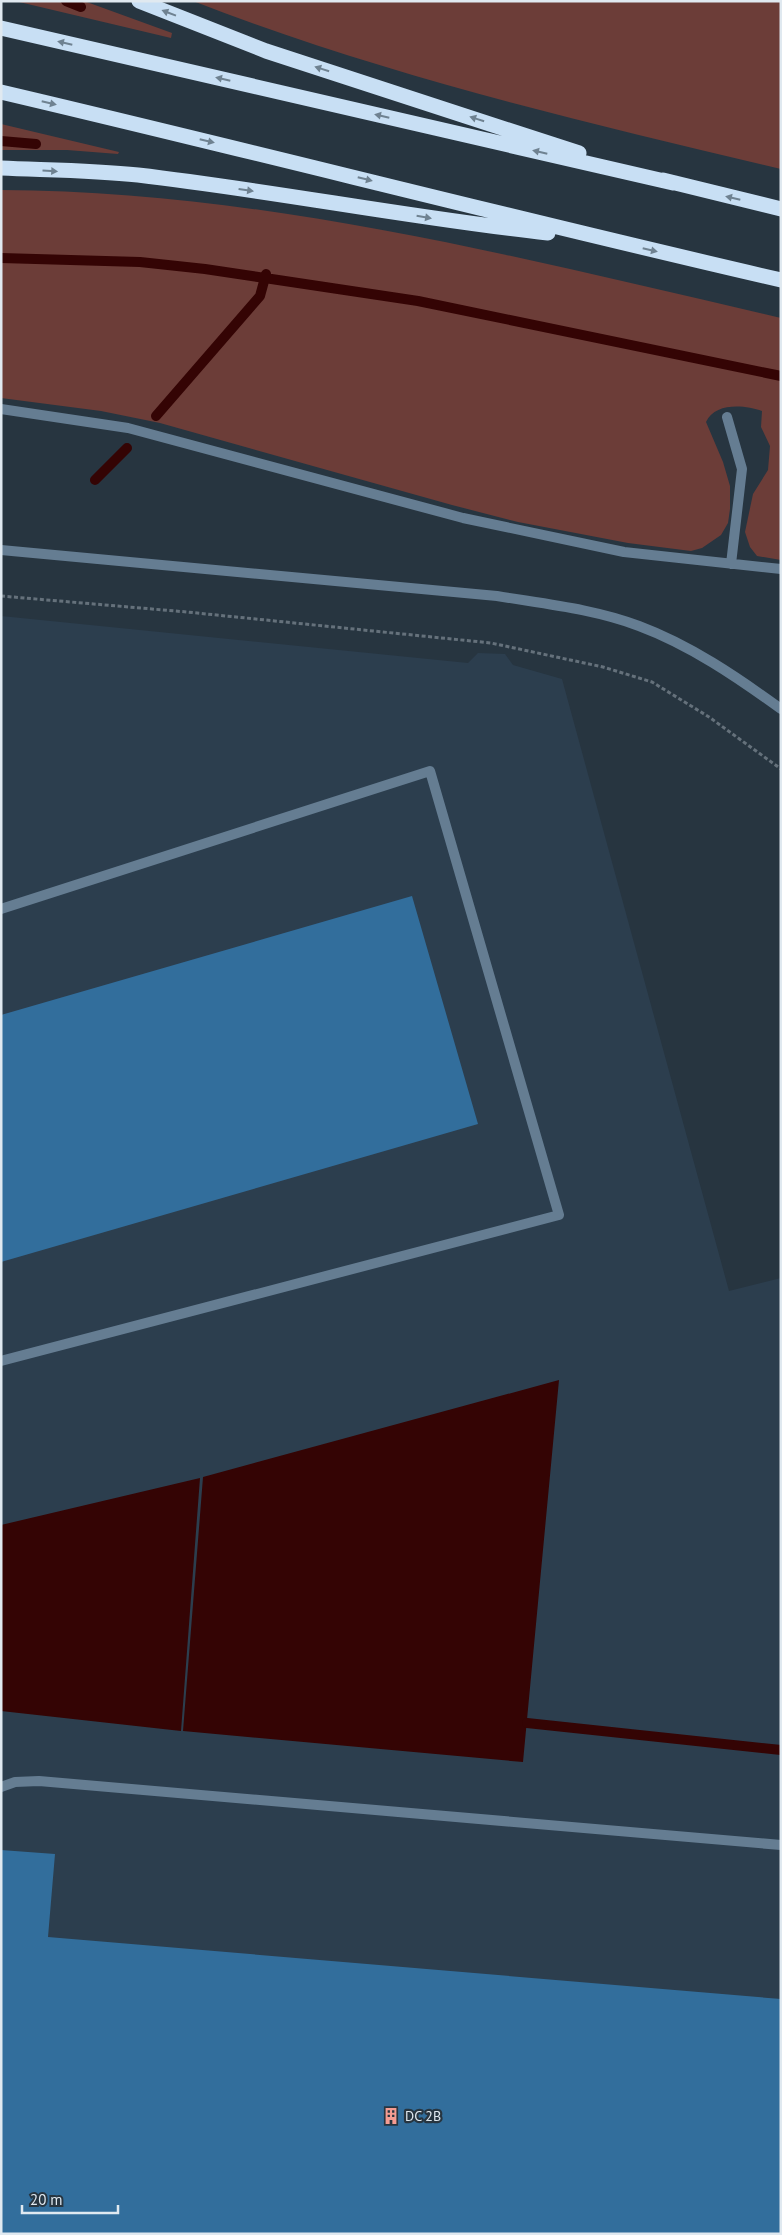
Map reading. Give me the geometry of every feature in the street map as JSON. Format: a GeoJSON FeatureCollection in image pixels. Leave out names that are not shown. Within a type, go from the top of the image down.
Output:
{"type":"FeatureCollection","features":[{"type":"Feature","properties":{"kind":"highway"},"geometry":{"type":"LineString","coordinates":[[139,1],[266,51],[673,183]]}},
{"type":"Feature","properties":{"kind":"highway"},"geometry":{"type":"LineString","coordinates":[[1,28],[781,209]]}},
{"type":"Feature","properties":{"kind":"highway"},"geometry":{"type":"LineString","coordinates":[[1,92],[277,157],[603,239],[781,280]]}},
{"type":"Feature","properties":{"kind":"highway"},"geometry":{"type":"LineString","coordinates":[[1,168],[136,175],[301,197],[460,224],[603,239]]}},
{"type":"Feature","properties":{"kind":"lane"},"geometry":{"type":"LineString","coordinates":[[1,409],[128,428],[472,520],[624,552],[781,569]]}},
{"type":"Feature","properties":{"kind":"lane"},"geometry":{"type":"LineString","coordinates":[[727,417],[742,469],[731,564]]}},
{"type":"Feature","properties":{"kind":"lane"},"geometry":{"type":"LineString","coordinates":[[1,550],[497,596],[576,609],[639,626],[694,652],[741,679],[781,709]]}},
{"type":"Feature","properties":{"kind":"lane"},"geometry":{"type":"LineString","coordinates":[[1,909],[430,771],[559,1215],[1,1361]]}},
{"type":"Feature","properties":{"kind":"lane"},"geometry":{"type":"LineString","coordinates":[[1,1787],[15,1782],[39,1782],[781,1845]]}},
{"type":"Feature","properties":{"kind":"path"},"geometry":{"type":"LineString","coordinates":[[1,596],[187,612],[491,643],[545,653],[603,667],[652,682],[709,717],[781,769]]}},
{"type":"Feature","properties":{"kind":"shaded area"},"geometry":{"type":"Polygon","coordinates":[[[15,1],[84,1],[172,33],[171,38],[15,1]]]}},
{"type":"Feature","properties":{"kind":"shaded area"},"geometry":{"type":"Polygon","coordinates":[[[193,1],[781,1],[781,169],[558,115],[410,74],[265,28],[193,1]]]}},
{"type":"Feature","properties":{"kind":"shaded area"},"geometry":{"type":"Polygon","coordinates":[[[1,124],[119,152],[118,154],[67,150],[1,150],[1,124]]]}},
{"type":"Feature","properties":{"kind":"shaded area"},"geometry":{"type":"Polygon","coordinates":[[[1,190],[100,193],[199,202],[297,215],[492,252],[781,318],[781,560],[757,556],[750,547],[745,532],[753,494],[768,470],[770,446],[761,427],[762,411],[747,407],[723,408],[716,411],[706,422],[723,462],[730,486],[730,509],[728,523],[721,535],[702,548],[691,551],[628,543],[518,522],[160,423],[101,411],[1,398],[1,190]]]}},
{"type":"Feature","properties":{"kind":"shaded area"},"geometry":{"type":"Polygon","coordinates":[[[1,616],[468,663],[478,653],[505,654],[513,665],[562,679],[729,1291],[781,1278],[781,2234],[1,2234],[1,616]]]}},
{"type":"Feature","properties":{"kind":"shaded area"},"geometry":{"type":"Polygon","coordinates":[[[559,1380],[523,1762],[183,1731],[203,1477],[559,1380]]]}},
{"type":"Feature","properties":{"kind":"shaded area"},"geometry":{"type":"Polygon","coordinates":[[[200,1478],[181,1731],[1,1711],[1,1525],[200,1478]]]}},
{"type":"Feature","properties":{"kind":"building"},"geometry":{"type":"Polygon","coordinates":[[[412,896],[478,1124],[1,1262],[1,1015],[412,896]]]}},
{"type":"Feature","properties":{"kind":"building","name":"DC 2B"},"geometry":{"type":"Polygon","coordinates":[[[1,1850],[55,1854],[48,1937],[781,1999],[781,2234],[1,2234],[1,1850]]]}},
{"type":"Feature","properties":{"kind":"waterway"},"geometry":{"type":"LineString","coordinates":[[66,1],[81,7]]}},
{"type":"Feature","properties":{"kind":"waterway"},"geometry":{"type":"LineString","coordinates":[[1,141],[36,144]]}},
{"type":"Feature","properties":{"kind":"waterway"},"geometry":{"type":"LineString","coordinates":[[1,258],[140,262],[205,269],[418,301],[781,376]]}},
{"type":"Feature","properties":{"kind":"waterway"},"geometry":{"type":"LineString","coordinates":[[156,416],[260,296],[266,274]]}},
{"type":"Feature","properties":{"kind":"waterway"},"geometry":{"type":"LineString","coordinates":[[95,480],[127,448]]}},
{"type":"Feature","properties":{"kind":"waterway"},"geometry":{"type":"LineString","coordinates":[[527,1723],[781,1750]]}},
{"type":"Feature","properties":{"kind":"place","name":"DC 2B"},"geometry":{"type":"Point","coordinates":[391,2116]}}]}
